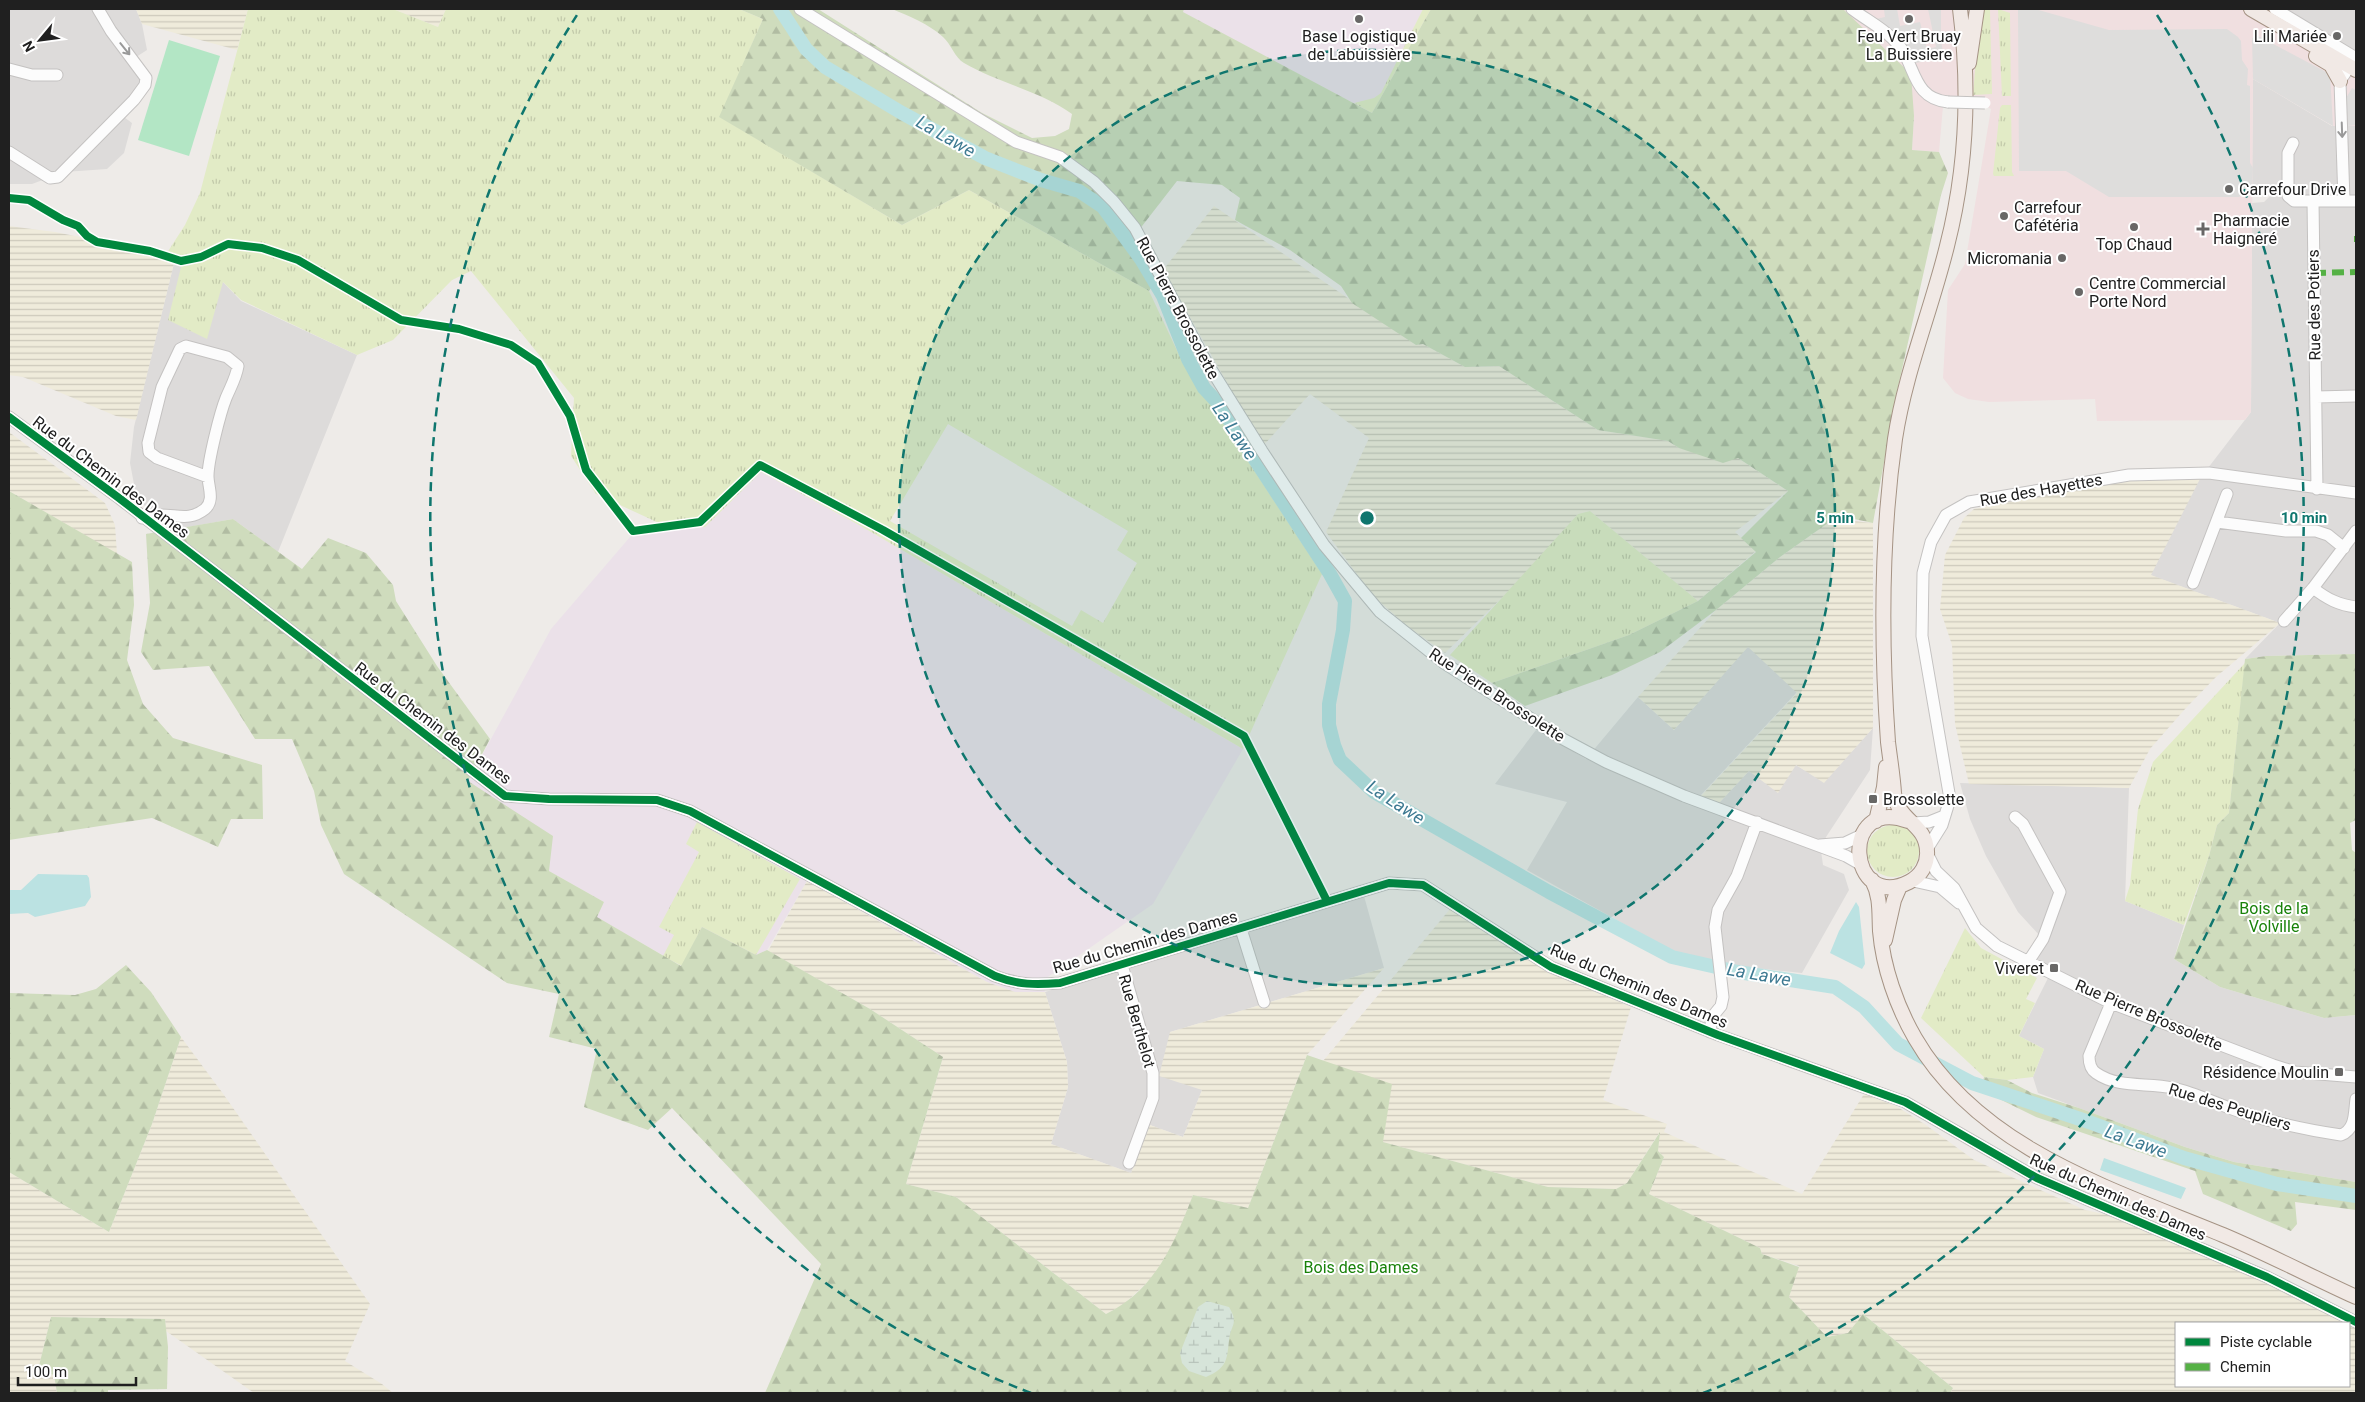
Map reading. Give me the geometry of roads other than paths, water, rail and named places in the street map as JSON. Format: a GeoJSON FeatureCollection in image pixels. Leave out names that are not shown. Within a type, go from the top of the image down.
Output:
{"type":"FeatureCollection","features":[{"type":"Feature","properties":{"kind":"main road"},"geometry":{"type":"LineString","coordinates":[[1876,821],[1884,787],[1888,744],[1885,551],[1894,448],[1904,393],[1947,246],[1963,165],[1966,73],[1960,9]]}},
{"type":"Feature","properties":{"kind":"main road"},"geometry":{"type":"LineString","coordinates":[[1966,73],[1973,46],[1977,9]]}},
{"type":"Feature","properties":{"kind":"main road"},"geometry":{"type":"LineString","coordinates":[[2251,9],[2287,30],[2355,64]]}},
{"type":"Feature","properties":{"kind":"main road"},"geometry":{"type":"LineString","coordinates":[[2287,30],[2293,42],[2331,65],[2340,81]]}},
{"type":"Feature","properties":{"kind":"main road"},"geometry":{"type":"LineString","coordinates":[[1884,943],[1888,936],[1894,900],[1906,883],[1924,867],[1928,852],[1923,834],[1896,805],[1888,744]]}},
{"type":"Feature","properties":{"kind":"main road"},"geometry":{"type":"LineString","coordinates":[[1911,822],[1892,817],[1876,821],[1862,834],[1858,846],[1860,864],[1872,880],[1879,898],[1880,933],[1884,943],[1892,987],[1915,1040],[1935,1069],[1962,1097],[2012,1139],[2048,1160],[2085,1178],[2257,1250],[2356,1297]]}},
{"type":"Feature","properties":{"kind":"main road"},"geometry":{"type":"LineString","coordinates":[[1872,880],[1885,886],[1906,883]]}},
{"type":"Feature","properties":{"kind":"street"},"geometry":{"type":"LineString","coordinates":[[9,152],[50,178],[58,178],[134,100],[145,86],[146,78],[142,70],[110,31],[98,9]]}},
{"type":"Feature","properties":{"kind":"street","name":"Rue Pierre Brossolette"},"geometry":{"type":"LineString","coordinates":[[800,9],[1016,142],[1060,157],[1094,182],[1114,202],[1135,228],[1204,358],[1262,451],[1324,545],[1380,612],[1444,663],[1563,739],[1606,762],[1684,796],[1818,845],[1851,858],[1860,864]]}},
{"type":"Feature","properties":{"kind":"street"},"geometry":{"type":"LineString","coordinates":[[1852,9],[1894,39],[1907,56],[1920,88],[1924,93],[1934,100],[1985,103]]}},
{"type":"Feature","properties":{"kind":"street"},"geometry":{"type":"LineString","coordinates":[[2274,9],[2355,64],[2340,81],[2344,201]]}},
{"type":"Feature","properties":{"kind":"street"},"geometry":{"type":"LineString","coordinates":[[9,69],[25,74],[57,75]]}},
{"type":"Feature","properties":{"kind":"street"},"geometry":{"type":"LineString","coordinates":[[2293,143],[2288,153],[2288,196],[2294,201],[2356,201]]}},
{"type":"Feature","properties":{"kind":"street","name":"Rue des Potiers"},"geometry":{"type":"LineString","coordinates":[[2313,201],[2317,489]]}},
{"type":"Feature","properties":{"kind":"street"},"geometry":{"type":"LineString","coordinates":[[142,518],[160,515],[185,518],[198,514],[207,507],[210,499],[208,477],[220,418],[227,396],[236,379],[238,366],[227,357],[186,346],[180,349],[162,386],[148,443],[149,452],[157,458],[208,477]]}},
{"type":"Feature","properties":{"kind":"street"},"geometry":{"type":"LineString","coordinates":[[2316,397],[2356,396]]}},
{"type":"Feature","properties":{"kind":"street","name":"Rue du Chemin des Dames"},"geometry":{"type":"LineString","coordinates":[[9,417],[119,498],[142,518],[505,796],[549,799],[657,800],[690,810],[995,976],[1016,984],[1060,983],[1389,883],[1423,885],[1551,967],[1710,1032],[1905,1102],[2037,1178],[2267,1277],[2356,1322]]}},
{"type":"Feature","properties":{"kind":"street","name":"Rue des Hayettes"},"geometry":{"type":"LineString","coordinates":[[1928,852],[1942,825],[1950,799],[1922,636],[1923,573],[1931,542],[1946,515],[1969,502],[2129,475],[2209,473],[2356,493]]}},
{"type":"Feature","properties":{"kind":"street"},"geometry":{"type":"LineString","coordinates":[[2193,583],[2227,494]]}},
{"type":"Feature","properties":{"kind":"street"},"geometry":{"type":"LineString","coordinates":[[2217,522],[2286,531],[2316,531],[2328,535],[2344,548]]}},
{"type":"Feature","properties":{"kind":"street"},"geometry":{"type":"LineString","coordinates":[[2284,621],[2313,588],[2356,531]]}},
{"type":"Feature","properties":{"kind":"street"},"geometry":{"type":"LineString","coordinates":[[2313,588],[2325,598],[2341,605],[2356,607]]}},
{"type":"Feature","properties":{"kind":"street"},"geometry":{"type":"LineString","coordinates":[[1911,822],[1929,822],[1944,816]]}},
{"type":"Feature","properties":{"kind":"street"},"geometry":{"type":"LineString","coordinates":[[2014,817],[2023,824],[2060,892],[2043,939],[2028,962]]}},
{"type":"Feature","properties":{"kind":"street"},"geometry":{"type":"LineString","coordinates":[[1710,1032],[1712,1017],[1721,1006],[1723,997],[1715,927],[1718,910],[1737,876],[1757,822]]}},
{"type":"Feature","properties":{"kind":"street","name":"Rue Pierre Brossolette"},"geometry":{"type":"LineString","coordinates":[[1818,845],[1845,843],[1862,834]]}},
{"type":"Feature","properties":{"kind":"street","name":"Rue Pierre Brossolette"},"geometry":{"type":"LineString","coordinates":[[1928,852],[1936,871],[1954,888],[1976,928],[1986,938],[2028,962],[2111,1003],[2295,1072],[2356,1077]]}},
{"type":"Feature","properties":{"kind":"street","name":"Rue Pierre Brossolette"},"geometry":{"type":"LineString","coordinates":[[1906,883],[1928,883],[1940,887],[1964,907]]}},
{"type":"Feature","properties":{"kind":"street"},"geometry":{"type":"LineString","coordinates":[[1241,929],[1264,1002]]}},
{"type":"Feature","properties":{"kind":"street","name":"Rue Berthelot"},"geometry":{"type":"LineString","coordinates":[[1122,965],[1152,1073],[1152,1098],[1129,1163]]}},
{"type":"Feature","properties":{"kind":"street","name":"Rue des Peupliers"},"geometry":{"type":"LineString","coordinates":[[2111,1003],[2089,1056],[2091,1068],[2096,1073],[2128,1085],[2139,1083],[2172,1088],[2200,1096],[2241,1112],[2297,1128],[2341,1135],[2352,1133],[2356,1099]]}},
{"type":"Feature","properties":{"kind":"water"},"geometry":{"type":"Polygon","coordinates":[[[38,874],[87,875],[91,897],[85,906],[35,917],[28,913],[9,914],[9,890],[21,890],[38,874]]]}},
{"type":"Feature","properties":{"kind":"water"},"geometry":{"type":"Polygon","coordinates":[[[1856,902],[1859,907],[1865,964],[1862,969],[1830,953],[1839,931],[1856,902]]]}},
{"type":"Feature","properties":{"kind":"water"},"geometry":{"type":"Polygon","coordinates":[[[2104,1158],[2186,1188],[2181,1199],[2100,1170],[2104,1158]]]}},
{"type":"Feature","properties":{"kind":"waterway","name":"La Lawe"},"geometry":{"type":"LineString","coordinates":[[780,9],[806,49],[825,67],[902,113],[985,158],[1041,180],[1079,191],[1103,207],[1141,259],[1163,296],[1188,359],[1204,388],[1218,403],[1330,574],[1345,601],[1343,630],[1329,704],[1329,725],[1340,760],[1374,792],[1549,892],[1672,957],[1738,972],[1835,987],[1864,1007],[1898,1044],[1972,1083],[2089,1122],[2184,1158],[2277,1184],[2356,1196]]}},
{"type":"Feature","properties":{"kind":"place","name":"Base Logistique de Labuissière"},"geometry":{"type":"Point","coordinates":[1359,19]}},
{"type":"Feature","properties":{"kind":"place","name":"Feu Vert Bruay La Buissiere"},"geometry":{"type":"Point","coordinates":[1909,19]}},
{"type":"Feature","properties":{"kind":"place","name":"Lili Mariée"},"geometry":{"type":"Point","coordinates":[2337,36]}},
{"type":"Feature","properties":{"kind":"place","name":"Carrefour Drive"},"geometry":{"type":"Point","coordinates":[2229,189]}},
{"type":"Feature","properties":{"kind":"place","name":"Carrefour Cafétéria"},"geometry":{"type":"Point","coordinates":[2004,216]}},
{"type":"Feature","properties":{"kind":"place","name":"Top Chaud"},"geometry":{"type":"Point","coordinates":[2134,227]}},
{"type":"Feature","properties":{"kind":"place","name":"Pharmacie Haigneré"},"geometry":{"type":"Point","coordinates":[2203,229]}},
{"type":"Feature","properties":{"kind":"place","name":"Micromania"},"geometry":{"type":"Point","coordinates":[2062,258]}},
{"type":"Feature","properties":{"kind":"place","name":"Centre Commercial Porte Nord"},"geometry":{"type":"Point","coordinates":[2079,292]}},
{"type":"Feature","properties":{"kind":"place","name":"Brossolette"},"geometry":{"type":"Point","coordinates":[1873,799]}},
{"type":"Feature","properties":{"kind":"place","name":"Viveret"},"geometry":{"type":"Point","coordinates":[2054,968]}},
{"type":"Feature","properties":{"kind":"place","name":"Résidence Moulin"},"geometry":{"type":"Point","coordinates":[2339,1072]}},
{"type":"Feature","properties":{"kind":"park label","name":"Bois de la Volville"},"geometry":{"type":"Point","coordinates":[2274,917]}},
{"type":"Feature","properties":{"kind":"park label","name":"Bois des Dames"},"geometry":{"type":"Point","coordinates":[1361,1267]}}]}
